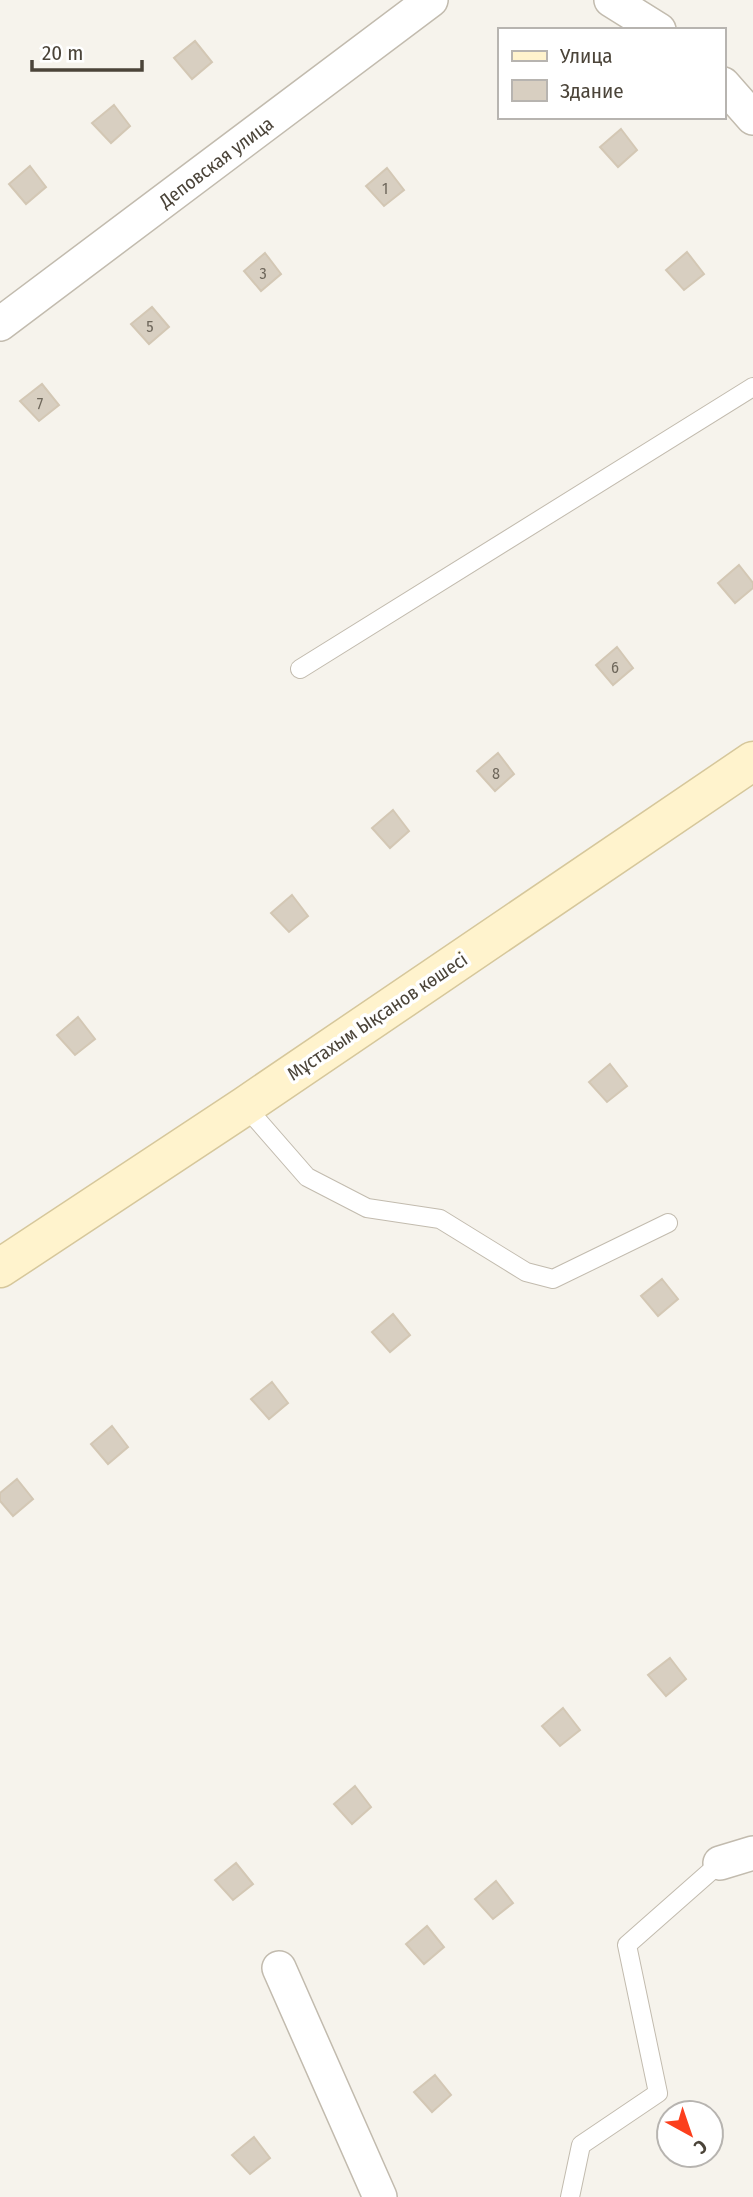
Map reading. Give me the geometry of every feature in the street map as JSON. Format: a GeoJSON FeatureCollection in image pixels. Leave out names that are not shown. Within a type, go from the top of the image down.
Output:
{"type":"FeatureCollection","features":[{"type":"Feature","properties":{"kind":"main road","name":"Мұстахым Ықсанов көшесі"},"geometry":{"type":"LineString","coordinates":[[0,1268],[245,1106],[753,761]]}},
{"type":"Feature","properties":{"kind":"street","name":"Деповская улица"},"geometry":{"type":"LineString","coordinates":[[0,324],[431,0]]}},
{"type":"Feature","properties":{"kind":"street"},"geometry":{"type":"LineString","coordinates":[[611,0],[656,28]]}},
{"type":"Feature","properties":{"kind":"street"},"geometry":{"type":"LineString","coordinates":[[725,86],[753,118]]}},
{"type":"Feature","properties":{"kind":"street"},"geometry":{"type":"LineString","coordinates":[[720,1863],[753,1853]]}},
{"type":"Feature","properties":{"kind":"street"},"geometry":{"type":"LineString","coordinates":[[279,1968],[380,2197]]}},
{"type":"Feature","properties":{"kind":"lane"},"geometry":{"type":"LineString","coordinates":[[300,669],[753,387]]}},
{"type":"Feature","properties":{"kind":"lane"},"geometry":{"type":"LineString","coordinates":[[245,1106],[307,1177],[367,1208],[440,1219],[526,1272],[553,1279],[667,1223]]}},
{"type":"Feature","properties":{"kind":"lane"},"geometry":{"type":"LineString","coordinates":[[570,2197],[581,2146],[658,2093],[627,1945],[720,1863]]}},
{"type":"Feature","properties":{"kind":"building"},"geometry":{"type":"Polygon","coordinates":[[[195,41],[212,62],[192,79],[174,58],[195,41]]]}},
{"type":"Feature","properties":{"kind":"building"},"geometry":{"type":"Polygon","coordinates":[[[114,105],[130,126],[111,143],[92,123],[114,105]]]}},
{"type":"Feature","properties":{"kind":"building"},"geometry":{"type":"Polygon","coordinates":[[[621,129],[637,150],[618,167],[600,147],[621,129]]]}},
{"type":"Feature","properties":{"kind":"building"},"geometry":{"type":"Polygon","coordinates":[[[30,166],[46,187],[26,204],[9,184],[30,166]]]}},
{"type":"Feature","properties":{"kind":"building"},"geometry":{"type":"Polygon","coordinates":[[[387,168],[404,190],[384,206],[366,186],[387,168]]]}},
{"type":"Feature","properties":{"kind":"building"},"geometry":{"type":"Polygon","coordinates":[[[687,252],[704,274],[684,290],[666,270],[687,252]]]}},
{"type":"Feature","properties":{"kind":"building"},"geometry":{"type":"Polygon","coordinates":[[[265,253],[281,274],[261,291],[244,271],[265,253]]]}},
{"type":"Feature","properties":{"kind":"building"},"geometry":{"type":"Polygon","coordinates":[[[152,307],[169,327],[149,344],[131,324],[152,307]]]}},
{"type":"Feature","properties":{"kind":"building"},"geometry":{"type":"Polygon","coordinates":[[[42,384],[59,405],[39,421],[20,401],[42,384]]]}},
{"type":"Feature","properties":{"kind":"building"},"geometry":{"type":"Polygon","coordinates":[[[739,565],[753,583],[753,588],[735,603],[718,583],[739,565]]]}},
{"type":"Feature","properties":{"kind":"building"},"geometry":{"type":"Polygon","coordinates":[[[617,647],[633,668],[613,685],[596,665],[617,647]]]}},
{"type":"Feature","properties":{"kind":"building"},"geometry":{"type":"Polygon","coordinates":[[[498,753],[514,774],[495,791],[477,771],[498,753]]]}},
{"type":"Feature","properties":{"kind":"building"},"geometry":{"type":"Polygon","coordinates":[[[393,810],[409,831],[390,848],[372,828],[393,810]]]}},
{"type":"Feature","properties":{"kind":"building"},"geometry":{"type":"Polygon","coordinates":[[[292,895],[308,916],[289,932],[271,913],[292,895]]]}},
{"type":"Feature","properties":{"kind":"building"},"geometry":{"type":"Polygon","coordinates":[[[78,1017],[95,1039],[75,1055],[57,1035],[78,1017]]]}},
{"type":"Feature","properties":{"kind":"building"},"geometry":{"type":"Polygon","coordinates":[[[610,1064],[627,1086],[607,1102],[589,1082],[610,1064]]]}},
{"type":"Feature","properties":{"kind":"building"},"geometry":{"type":"Polygon","coordinates":[[[662,1279],[678,1299],[658,1316],[641,1296],[662,1279]]]}},
{"type":"Feature","properties":{"kind":"building"},"geometry":{"type":"Polygon","coordinates":[[[393,1314],[410,1335],[390,1352],[372,1332],[393,1314]]]}},
{"type":"Feature","properties":{"kind":"building"},"geometry":{"type":"Polygon","coordinates":[[[272,1382],[288,1403],[269,1419],[251,1399],[272,1382]]]}},
{"type":"Feature","properties":{"kind":"building"},"geometry":{"type":"Polygon","coordinates":[[[112,1426],[128,1447],[108,1464],[91,1444],[112,1426]]]}},
{"type":"Feature","properties":{"kind":"building"},"geometry":{"type":"Polygon","coordinates":[[[17,1479],[33,1499],[13,1516],[0,1501],[0,1493],[17,1479]]]}},
{"type":"Feature","properties":{"kind":"building"},"geometry":{"type":"Polygon","coordinates":[[[670,1658],[686,1679],[666,1696],[648,1675],[670,1658]]]}},
{"type":"Feature","properties":{"kind":"building"},"geometry":{"type":"Polygon","coordinates":[[[563,1708],[580,1730],[560,1746],[542,1726],[563,1708]]]}},
{"type":"Feature","properties":{"kind":"building"},"geometry":{"type":"Polygon","coordinates":[[[355,1786],[371,1807],[352,1824],[334,1804],[355,1786]]]}},
{"type":"Feature","properties":{"kind":"building"},"geometry":{"type":"Polygon","coordinates":[[[236,1863],[253,1884],[233,1900],[215,1880],[236,1863]]]}},
{"type":"Feature","properties":{"kind":"building"},"geometry":{"type":"Polygon","coordinates":[[[496,1881],[513,1903],[493,1919],[475,1899],[496,1881]]]}},
{"type":"Feature","properties":{"kind":"building"},"geometry":{"type":"Polygon","coordinates":[[[427,1926],[444,1947],[424,1964],[406,1944],[427,1926]]]}},
{"type":"Feature","properties":{"kind":"building"},"geometry":{"type":"Polygon","coordinates":[[[435,2075],[451,2095],[432,2112],[414,2092],[435,2075]]]}},
{"type":"Feature","properties":{"kind":"building"},"geometry":{"type":"Polygon","coordinates":[[[254,2137],[270,2158],[250,2174],[232,2155],[254,2137]]]}}]}
